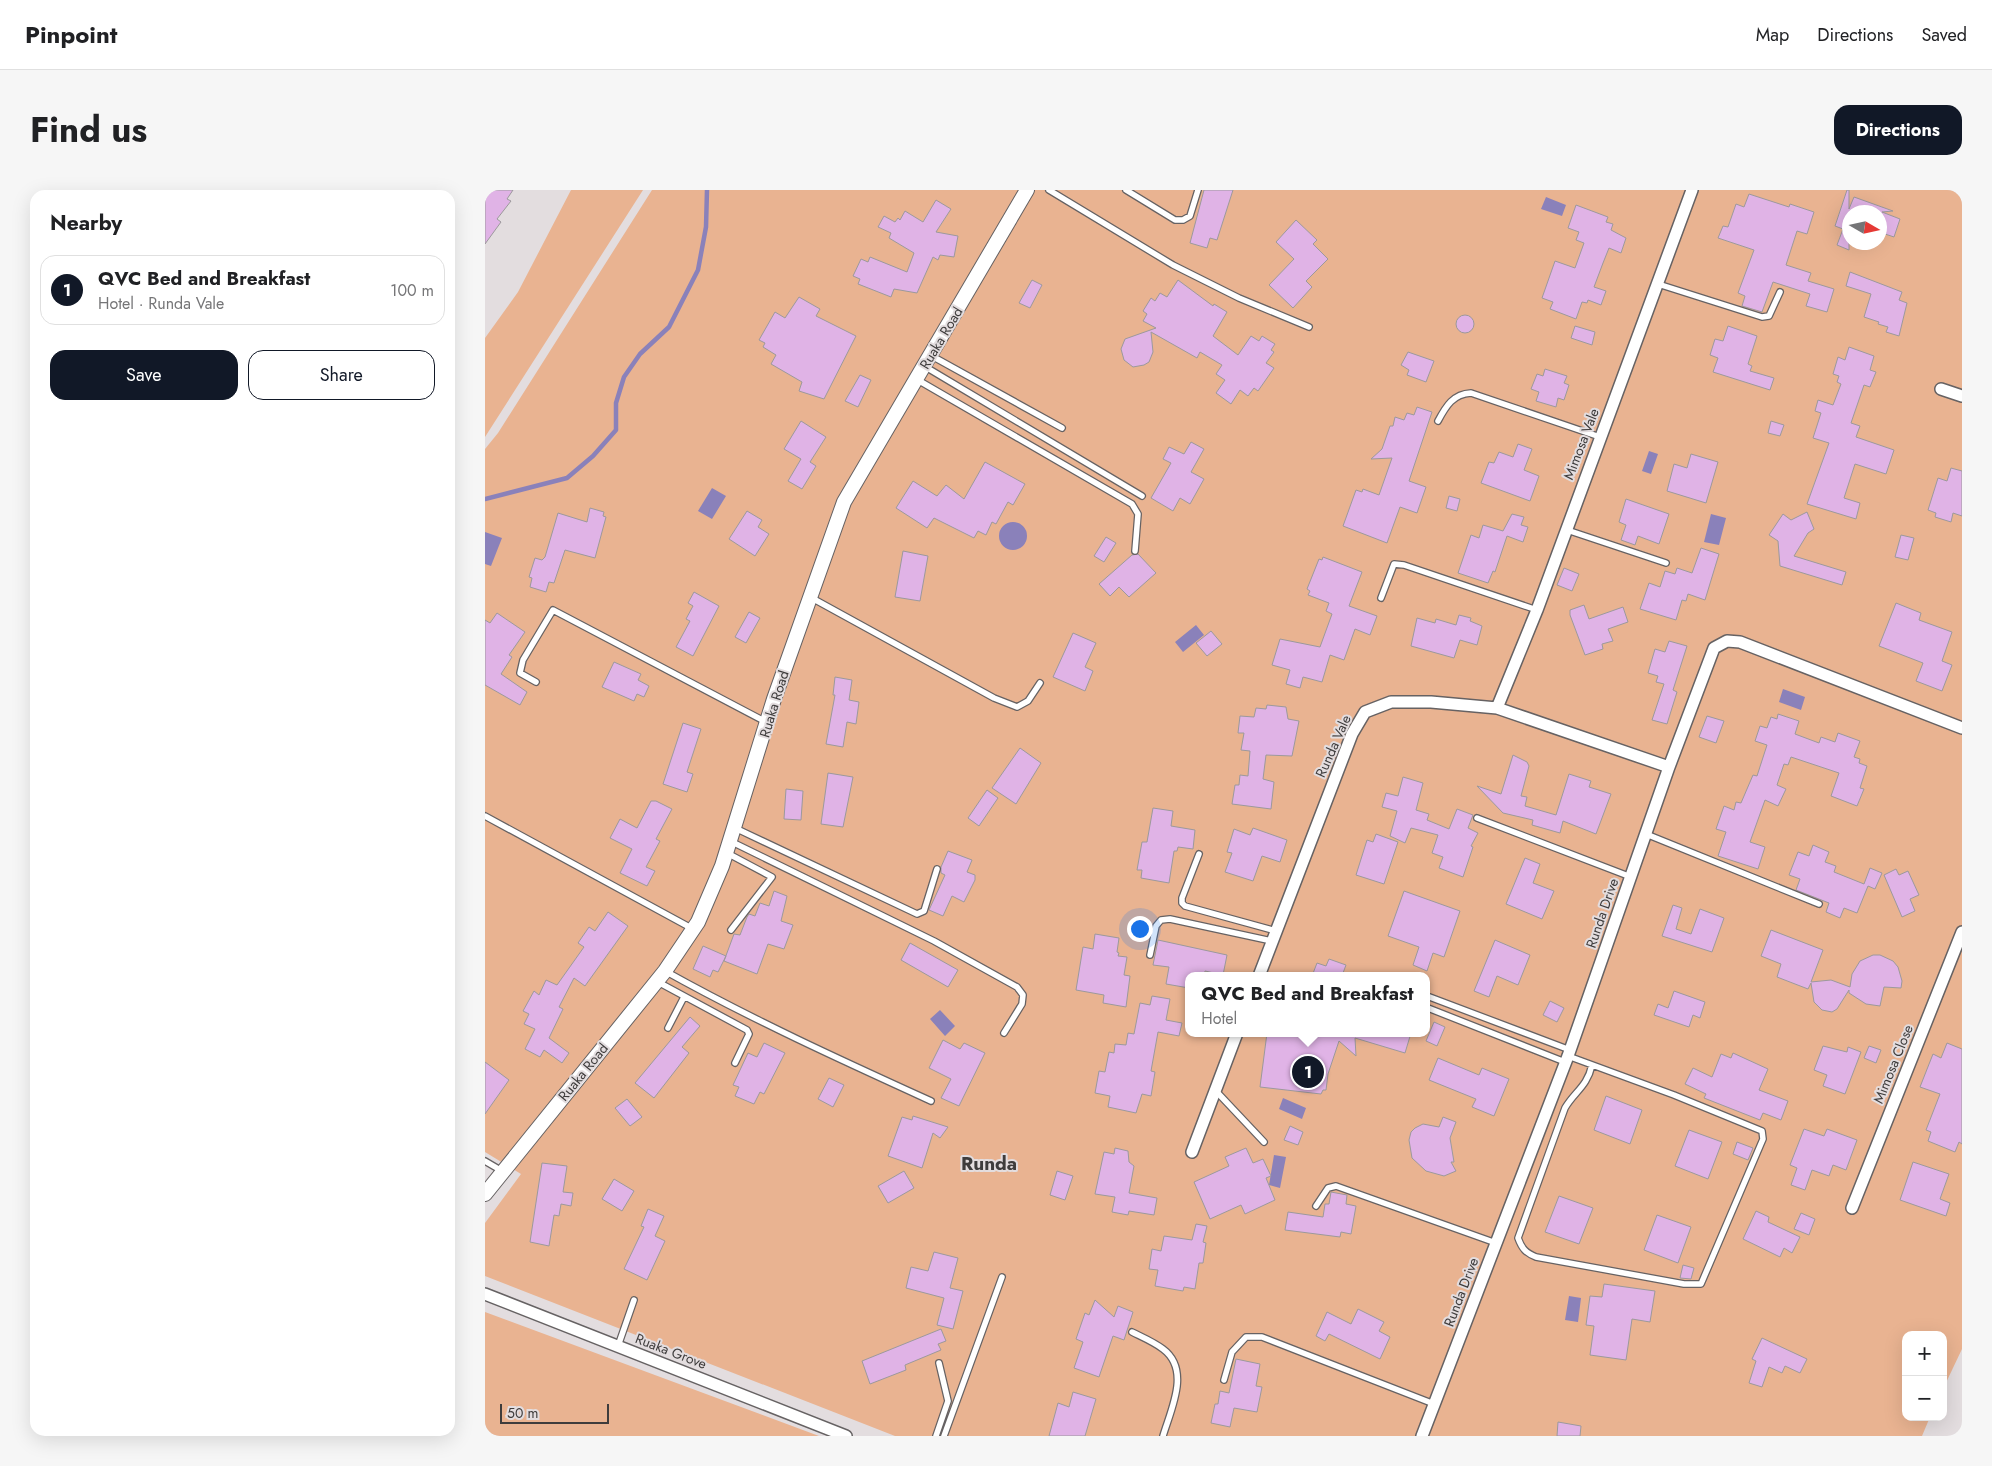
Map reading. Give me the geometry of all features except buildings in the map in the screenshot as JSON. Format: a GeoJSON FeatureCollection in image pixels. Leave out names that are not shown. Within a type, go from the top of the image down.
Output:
{"type":"FeatureCollection","features":[{"type":"Feature","properties":{"kind":"street","name":"Ruaka Road"},"geometry":{"type":"LineString","coordinates":[[485,1194],[660,976],[693,929],[711,896],[810,597],[844,502],[1027,190]]}},
{"type":"Feature","properties":{"kind":"street","name":"Mimosa Vale"},"geometry":{"type":"LineString","coordinates":[[1497,708],[1537,610],[1565,529],[1692,190]]}},
{"type":"Feature","properties":{"kind":"street"},"geometry":{"type":"LineString","coordinates":[[1941,389],[1962,396]]}},
{"type":"Feature","properties":{"kind":"street","name":"Runda Drive"},"geometry":{"type":"LineString","coordinates":[[1422,1436],[1568,1056],[1669,766],[1714,648],[1727,641],[1740,642],[1962,728]]}},
{"type":"Feature","properties":{"kind":"street","name":"Runda Vale"},"geometry":{"type":"LineString","coordinates":[[1260,972],[1352,734],[1365,712],[1391,702],[1431,702],[1497,708],[1669,766]]}},
{"type":"Feature","properties":{"kind":"street","name":"Mimosa Close"},"geometry":{"type":"LineString","coordinates":[[1852,1208],[1962,932]]}},
{"type":"Feature","properties":{"kind":"street"},"geometry":{"type":"LineString","coordinates":[[1191,1152],[1235,1037]]}},
{"type":"Feature","properties":{"kind":"street","name":"Ruaka Grove"},"geometry":{"type":"LineString","coordinates":[[485,1294],[846,1436]]}},
{"type":"Feature","properties":{"kind":"lane"},"geometry":{"type":"LineString","coordinates":[[1049,190],[1173,265],[1239,298],[1309,327]]}},
{"type":"Feature","properties":{"kind":"lane"},"geometry":{"type":"LineString","coordinates":[[1126,190],[1175,220],[1183,220],[1190,216],[1198,190]]}},
{"type":"Feature","properties":{"kind":"lane"},"geometry":{"type":"LineString","coordinates":[[1658,284],[1762,317],[1769,316],[1780,292]]}},
{"type":"Feature","properties":{"kind":"lane"},"geometry":{"type":"LineString","coordinates":[[927,360],[1062,428]]}},
{"type":"Feature","properties":{"kind":"lane"},"geometry":{"type":"LineString","coordinates":[[927,360],[1142,496]]}},
{"type":"Feature","properties":{"kind":"lane"},"geometry":{"type":"LineString","coordinates":[[916,379],[1133,504],[1139,514],[1135,551]]}},
{"type":"Feature","properties":{"kind":"lane"},"geometry":{"type":"LineString","coordinates":[[1439,421],[1451,400],[1463,394],[1471,393],[1600,436]]}},
{"type":"Feature","properties":{"kind":"lane"},"geometry":{"type":"LineString","coordinates":[[1565,529],[1666,563]]}},
{"type":"Feature","properties":{"kind":"lane"},"geometry":{"type":"LineString","coordinates":[[1381,598],[1394,564],[1404,565],[1537,610]]}},
{"type":"Feature","properties":{"kind":"lane"},"geometry":{"type":"LineString","coordinates":[[810,597],[995,698],[1017,707],[1028,701],[1039,683]]}},
{"type":"Feature","properties":{"kind":"lane"},"geometry":{"type":"LineString","coordinates":[[536,682],[520,673],[523,660],[553,610],[768,723]]}},
{"type":"Feature","properties":{"kind":"lane"},"geometry":{"type":"LineString","coordinates":[[485,816],[693,929]]}},
{"type":"Feature","properties":{"kind":"lane"},"geometry":{"type":"LineString","coordinates":[[1477,818],[1631,877]]}},
{"type":"Feature","properties":{"kind":"lane"},"geometry":{"type":"LineString","coordinates":[[1646,834],[1819,904]]}},
{"type":"Feature","properties":{"kind":"lane"},"geometry":{"type":"LineString","coordinates":[[730,841],[917,914],[924,911],[937,869]]}},
{"type":"Feature","properties":{"kind":"lane"},"geometry":{"type":"LineString","coordinates":[[730,841],[772,877],[731,930]]}},
{"type":"Feature","properties":{"kind":"lane"},"geometry":{"type":"LineString","coordinates":[[730,841],[926,938],[1017,987],[1023,995],[1022,1004],[1004,1033]]}},
{"type":"Feature","properties":{"kind":"lane"},"geometry":{"type":"LineString","coordinates":[[1199,854],[1182,898],[1182,903],[1185,906],[1274,936]]}},
{"type":"Feature","properties":{"kind":"lane"},"geometry":{"type":"LineString","coordinates":[[1150,955],[1156,926],[1161,920],[1170,919],[1274,936]]}},
{"type":"Feature","properties":{"kind":"lane"},"geometry":{"type":"LineString","coordinates":[[660,976],[684,997],[747,1030],[749,1034],[735,1063]]}},
{"type":"Feature","properties":{"kind":"lane"},"geometry":{"type":"LineString","coordinates":[[660,976],[768,1023],[814,1048],[931,1101]]}},
{"type":"Feature","properties":{"kind":"lane"},"geometry":{"type":"LineString","coordinates":[[668,1028],[684,997]]}},
{"type":"Feature","properties":{"kind":"lane"},"geometry":{"type":"LineString","coordinates":[[1430,997],[1568,1056],[1674,1095],[1762,1131],[1763,1139],[1701,1284],[1684,1284],[1536,1257],[1526,1253],[1520,1245],[1518,1238],[1565,1108],[1583,1088],[1591,1065]]}},
{"type":"Feature","properties":{"kind":"lane"},"geometry":{"type":"LineString","coordinates":[[1430,1009],[1568,1056]]}},
{"type":"Feature","properties":{"kind":"lane"},"geometry":{"type":"LineString","coordinates":[[1215,1090],[1264,1142]]}},
{"type":"Feature","properties":{"kind":"lane"},"geometry":{"type":"LineString","coordinates":[[485,1161],[502,1171]]}},
{"type":"Feature","properties":{"kind":"lane"},"geometry":{"type":"LineString","coordinates":[[1316,1206],[1328,1188],[1336,1186],[1496,1243]]}},
{"type":"Feature","properties":{"kind":"lane"},"geometry":{"type":"LineString","coordinates":[[944,1436],[1002,1277]]}},
{"type":"Feature","properties":{"kind":"lane"},"geometry":{"type":"LineString","coordinates":[[618,1346],[634,1300]]}},
{"type":"Feature","properties":{"kind":"lane"},"geometry":{"type":"LineString","coordinates":[[1132,1332],[1163,1349],[1175,1361],[1178,1375],[1175,1397],[1163,1436]]}},
{"type":"Feature","properties":{"kind":"lane"},"geometry":{"type":"LineString","coordinates":[[1224,1380],[1232,1352],[1246,1337],[1262,1336],[1435,1404]]}},
{"type":"Feature","properties":{"kind":"lane"},"geometry":{"type":"LineString","coordinates":[[936,1436],[948,1401],[939,1363]]}},
{"type":"Feature","properties":{"kind":"shaded area"},"geometry":{"type":"Polygon","coordinates":[[[571,190],[643,190],[485,437],[485,338],[518,292],[571,190]]]}},
{"type":"Feature","properties":{"kind":"shaded area"},"geometry":{"type":"Polygon","coordinates":[[[652,190],[1962,190],[1962,1349],[1947,1381],[1947,1331],[1902,1331],[1902,1421],[1928,1421],[1922,1436],[895,1436],[485,1276],[485,1223],[521,1174],[485,1152],[485,449],[498,433],[652,190]]]}},
{"type":"Feature","properties":{"kind":"shaded area"},"geometry":{"type":"Polygon","coordinates":[[[1546,197],[1566,205],[1562,216],[1541,209],[1546,197]]]}},
{"type":"Feature","properties":{"kind":"shaded area"},"geometry":{"type":"Polygon","coordinates":[[[1649,451],[1658,454],[1651,474],[1642,471],[1649,451]]]}},
{"type":"Feature","properties":{"kind":"shaded area"},"geometry":{"type":"Polygon","coordinates":[[[712,488],[726,496],[712,519],[698,511],[712,488]]]}},
{"type":"Feature","properties":{"kind":"shaded area"},"geometry":{"type":"Polygon","coordinates":[[[1711,514],[1726,518],[1719,545],[1704,542],[1711,514]]]}},
{"type":"Feature","properties":{"kind":"shaded area"},"geometry":{"type":"Polygon","coordinates":[[[1013,522],[1023,526],[1027,536],[1023,546],[1013,550],[1003,546],[999,536],[1003,526],[1013,522]]]}},
{"type":"Feature","properties":{"kind":"shaded area"},"geometry":{"type":"Polygon","coordinates":[[[485,532],[502,538],[491,566],[485,564],[485,532]]]}},
{"type":"Feature","properties":{"kind":"shaded area"},"geometry":{"type":"Polygon","coordinates":[[[1196,625],[1204,635],[1183,652],[1175,642],[1196,625]]]}},
{"type":"Feature","properties":{"kind":"shaded area"},"geometry":{"type":"Polygon","coordinates":[[[1783,689],[1805,697],[1801,710],[1779,702],[1783,689]]]}},
{"type":"Feature","properties":{"kind":"shaded area"},"geometry":{"type":"Polygon","coordinates":[[[940,1010],[955,1026],[945,1036],[930,1019],[940,1010]]]}},
{"type":"Feature","properties":{"kind":"shaded area"},"geometry":{"type":"Polygon","coordinates":[[[1283,1098],[1306,1108],[1302,1119],[1279,1109],[1283,1098]]]}},
{"type":"Feature","properties":{"kind":"shaded area"},"geometry":{"type":"Polygon","coordinates":[[[1274,1155],[1286,1157],[1280,1188],[1269,1185],[1274,1155]]]}},
{"type":"Feature","properties":{"kind":"shaded area"},"geometry":{"type":"Polygon","coordinates":[[[1569,1296],[1581,1298],[1578,1322],[1565,1320],[1569,1296]]]}},
{"type":"Feature","properties":{"kind":"shaded area"},"geometry":{"type":"Polygon","coordinates":[[[485,1312],[819,1436],[485,1436],[485,1312]]]}},
{"type":"Feature","properties":{"kind":"waterway"},"geometry":{"type":"LineString","coordinates":[[485,499],[567,478],[593,456],[616,430],[616,403],[624,377],[640,354],[669,327],[698,270],[706,227],[707,190]]}},
{"type":"Feature","properties":{"kind":"place","name":"QVC Bed and Breakfast"},"geometry":{"type":"Point","coordinates":[1308,1072]}},
{"type":"Feature","properties":{"kind":"district","name":"Runda"},"geometry":{"type":"Point","coordinates":[989,1163]}}]}
